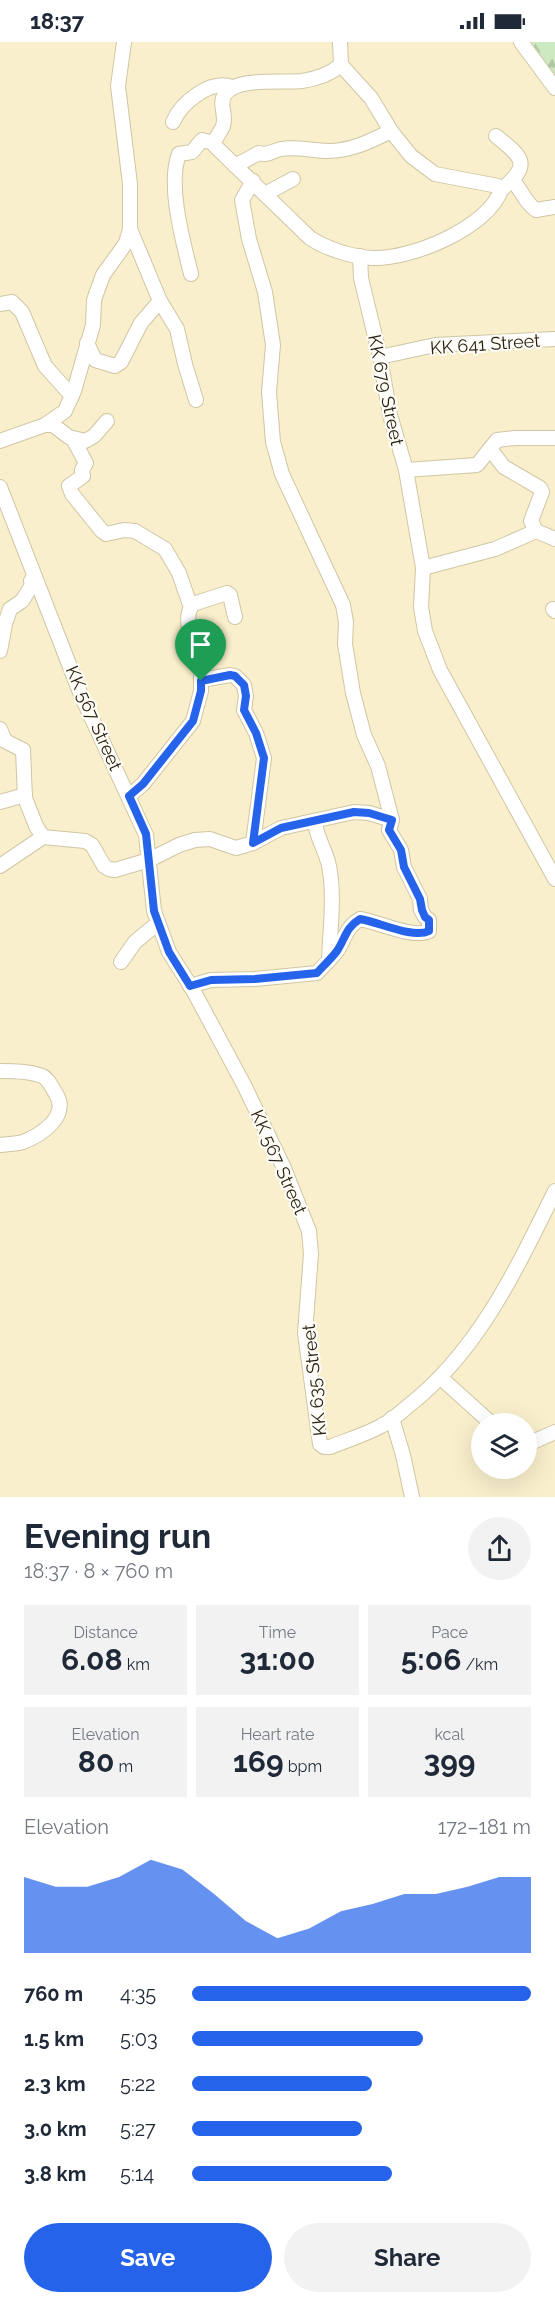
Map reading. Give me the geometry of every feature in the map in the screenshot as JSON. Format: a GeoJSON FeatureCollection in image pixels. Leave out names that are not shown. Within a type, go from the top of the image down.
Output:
{"type":"FeatureCollection","features":[{"type":"Feature","properties":{"kind":"street"},"geometry":{"type":"LineString","coordinates":[[0,441],[45,425],[65,411],[72,396],[93,325],[94,300],[104,275],[126,243],[130,229],[130,184],[118,86],[124,42]]}},
{"type":"Feature","properties":{"kind":"street"},"geometry":{"type":"LineString","coordinates":[[340,42],[341,65],[370,98],[391,131],[411,156],[435,174],[498,186],[500,193]]}},
{"type":"Feature","properties":{"kind":"street"},"geometry":{"type":"LineString","coordinates":[[521,42],[555,88]]}},
{"type":"Feature","properties":{"kind":"street"},"geometry":{"type":"LineString","coordinates":[[214,143],[223,126],[222,103],[225,94],[232,87],[242,83],[304,81],[325,75],[341,65]]}},
{"type":"Feature","properties":{"kind":"street"},"geometry":{"type":"LineString","coordinates":[[173,122],[176,114],[200,93],[223,85],[232,87]]}},
{"type":"Feature","properties":{"kind":"street"},"geometry":{"type":"LineString","coordinates":[[236,166],[259,153],[266,155],[280,149],[331,151],[366,144],[391,131]]}},
{"type":"Feature","properties":{"kind":"street"},"geometry":{"type":"LineString","coordinates":[[191,274],[177,219],[175,164],[179,154],[192,152],[202,140],[214,143],[218,150],[310,238],[320,244],[371,258],[393,257],[414,251],[443,240],[473,224],[517,176],[521,165],[521,159],[496,136]]}},
{"type":"Feature","properties":{"kind":"street"},"geometry":{"type":"LineString","coordinates":[[265,194],[293,179]]}},
{"type":"Feature","properties":{"kind":"street"},"geometry":{"type":"LineString","coordinates":[[512,180],[520,188],[528,204],[536,210],[555,207]]}},
{"type":"Feature","properties":{"kind":"street"},"geometry":{"type":"LineString","coordinates":[[190,986],[211,980],[255,979],[317,973],[338,950],[353,923],[360,919],[411,933],[423,934],[429,931],[429,920],[425,917],[420,899],[404,867],[401,850],[389,830],[392,820],[378,766],[364,735],[353,693],[345,644],[346,622],[343,605],[282,474],[273,442],[269,392],[273,345],[266,292],[249,239],[242,200],[253,181]]}},
{"type":"Feature","properties":{"kind":"street"},"geometry":{"type":"LineString","coordinates":[[130,229],[160,301],[177,329],[196,400]]}},
{"type":"Feature","properties":{"kind":"street","name":"KK 679 Street"},"geometry":{"type":"LineString","coordinates":[[360,256],[360,278],[380,357],[390,415],[406,470],[423,568],[421,607],[424,631],[440,670],[555,879]]}},
{"type":"Feature","properties":{"kind":"street"},"geometry":{"type":"LineString","coordinates":[[87,343],[95,360],[115,366],[121,362],[141,323],[160,301]]}},
{"type":"Feature","properties":{"kind":"street"},"geometry":{"type":"LineString","coordinates":[[0,304],[12,302],[22,312],[45,366],[72,396]]}},
{"type":"Feature","properties":{"kind":"street","name":"KK 641 Street"},"geometry":{"type":"LineString","coordinates":[[380,357],[435,345],[555,339]]}},
{"type":"Feature","properties":{"kind":"street"},"geometry":{"type":"LineString","coordinates":[[45,425],[53,425],[73,439],[85,441],[94,436],[107,421]]}},
{"type":"Feature","properties":{"kind":"street"},"geometry":{"type":"LineString","coordinates":[[406,470],[477,465],[497,440],[555,438]]}},
{"type":"Feature","properties":{"kind":"street"},"geometry":{"type":"LineString","coordinates":[[73,439],[86,463],[82,470],[83,477],[69,486],[72,494],[106,534],[124,530],[135,531],[165,549],[179,573],[189,602],[193,604]]}},
{"type":"Feature","properties":{"kind":"street"},"geometry":{"type":"LineString","coordinates":[[490,449],[504,467],[540,488],[542,492],[531,521],[536,531],[555,539]]}},
{"type":"Feature","properties":{"kind":"street","name":"KK 567 Street"},"geometry":{"type":"LineString","coordinates":[[0,487],[81,695],[146,834],[154,911],[169,952],[244,1085],[303,1212],[311,1242]]}},
{"type":"Feature","properties":{"kind":"street"},"geometry":{"type":"LineString","coordinates":[[423,568],[495,549],[536,531]]}},
{"type":"Feature","properties":{"kind":"street"},"geometry":{"type":"LineString","coordinates":[[0,651],[4,624],[10,609],[22,601],[34,577]]}},
{"type":"Feature","properties":{"kind":"street"},"geometry":{"type":"LineString","coordinates":[[129,796],[143,784],[193,721],[201,691],[201,665],[196,638],[190,635],[189,610],[193,604],[227,593],[230,595],[235,617]]}},
{"type":"Feature","properties":{"kind":"street"},"geometry":{"type":"LineString","coordinates":[[201,681],[230,675],[235,676],[244,685],[246,696],[244,710],[256,733],[264,758],[253,843]]}},
{"type":"Feature","properties":{"kind":"street"},"geometry":{"type":"LineString","coordinates":[[0,729],[5,741],[23,750],[25,795],[36,826],[44,837]]}},
{"type":"Feature","properties":{"kind":"street"},"geometry":{"type":"LineString","coordinates":[[0,802],[25,795]]}},
{"type":"Feature","properties":{"kind":"street"},"geometry":{"type":"LineString","coordinates":[[0,866],[44,837],[85,841],[92,845],[104,866],[109,869],[148,860],[195,840],[210,839],[236,848],[253,843],[281,828],[354,812],[369,813],[392,820]]}},
{"type":"Feature","properties":{"kind":"street"},"geometry":{"type":"LineString","coordinates":[[315,822],[316,832],[328,865],[331,909],[329,960]]}},
{"type":"Feature","properties":{"kind":"street"},"geometry":{"type":"LineString","coordinates":[[121,962],[135,942],[158,923]]}},
{"type":"Feature","properties":{"kind":"street"},"geometry":{"type":"LineString","coordinates":[[0,1071],[40,1075],[47,1079],[59,1099],[60,1107],[54,1122],[35,1137],[21,1143],[0,1145]]}},
{"type":"Feature","properties":{"kind":"street","name":"KK 635 Street"},"geometry":{"type":"LineString","coordinates":[[311,1242],[305,1333],[320,1444],[330,1447],[382,1426],[441,1378],[478,1333],[507,1285],[555,1191]]}},
{"type":"Feature","properties":{"kind":"street"},"geometry":{"type":"LineString","coordinates":[[441,1378],[480,1413]]}},
{"type":"Feature","properties":{"kind":"street"},"geometry":{"type":"LineString","coordinates":[[392,1419],[412,1497]]}},
{"type":"Feature","properties":{"kind":"street"},"geometry":{"type":"LineString","coordinates":[[537,1440],[555,1433]]}},
{"type":"Feature","properties":{"kind":"green space"},"geometry":{"type":"Polygon","coordinates":[[[531,42],[555,42],[555,76],[531,42]]]}},
{"type":"Feature","properties":{"kind":"route"},"geometry":{"type":"LineString","coordinates":[[230,675],[235,676],[244,685],[246,696],[244,710],[256,733],[264,758],[260,804],[253,843],[281,828],[354,812],[369,813],[392,820],[389,830],[401,850],[404,867],[415,886],[425,917],[429,920],[429,931],[423,934],[411,933],[360,919],[353,923],[338,950],[317,973],[238,980],[225,978],[190,986],[169,952],[154,911],[146,834],[129,796],[143,784],[193,721],[201,691],[201,681],[230,675]]}}]}
